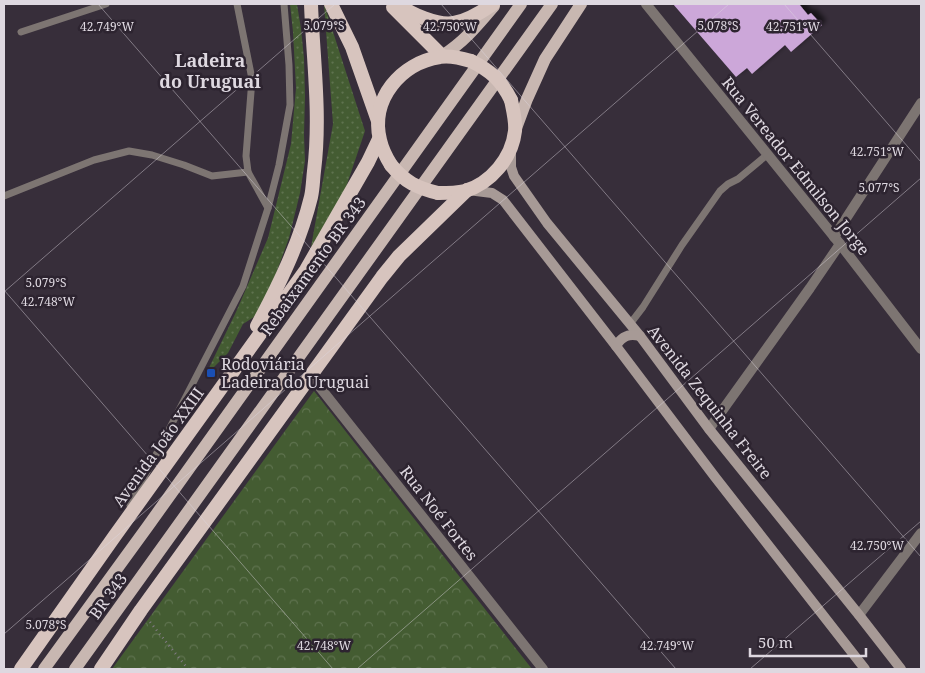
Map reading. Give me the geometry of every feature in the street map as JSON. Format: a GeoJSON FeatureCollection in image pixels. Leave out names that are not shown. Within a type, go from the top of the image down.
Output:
{"type":"FeatureCollection","features":[{"type":"Feature","properties":{"kind":"highway"},"geometry":{"type":"LineString","coordinates":[[234,371],[280,283],[300,232],[311,196],[316,155],[317,115],[310,4]]}},
{"type":"Feature","properties":{"kind":"highway"},"geometry":{"type":"LineString","coordinates":[[331,4],[352,47],[378,122]]}},
{"type":"Feature","properties":{"kind":"highway"},"geometry":{"type":"LineString","coordinates":[[390,4],[442,56]]}},
{"type":"Feature","properties":{"kind":"highway"},"geometry":{"type":"LineString","coordinates":[[398,4],[425,19],[453,24],[482,12],[494,4]]}},
{"type":"Feature","properties":{"kind":"highway"},"geometry":{"type":"LineString","coordinates":[[442,56],[456,57],[484,67],[504,87],[511,100],[514,112],[515,131],[511,147],[501,166],[486,181],[467,190],[453,193],[438,193],[424,190],[400,176],[383,151],[379,139],[378,122],[382,103],[391,85],[405,71],[422,61],[442,56]]}},
{"type":"Feature","properties":{"kind":"highway","name":"Avenida João XXIII"},"geometry":{"type":"LineString","coordinates":[[21,669],[306,270],[354,188],[379,139]]}},
{"type":"Feature","properties":{"kind":"highway"},"geometry":{"type":"LineString","coordinates":[[101,669],[141,610],[376,285],[399,256],[467,190]]}},
{"type":"Feature","properties":{"kind":"main road"},"geometry":{"type":"LineString","coordinates":[[442,56],[457,46],[476,28],[494,4]]}},
{"type":"Feature","properties":{"kind":"main road","name":"Rebaixamento BR 343"},"geometry":{"type":"LineString","coordinates":[[44,669],[154,518],[520,4]]}},
{"type":"Feature","properties":{"kind":"main road","name":"BR 343"},"geometry":{"type":"LineString","coordinates":[[75,669],[552,4]]}},
{"type":"Feature","properties":{"kind":"main road"},"geometry":{"type":"LineString","coordinates":[[515,131],[545,59],[581,4]]}},
{"type":"Feature","properties":{"kind":"main road","name":"Avenida Zequinha Freire"},"geometry":{"type":"LineString","coordinates":[[511,147],[511,167],[514,176],[547,223],[640,336],[709,429],[901,669]]}},
{"type":"Feature","properties":{"kind":"main road"},"geometry":{"type":"LineString","coordinates":[[467,190],[492,194],[502,200],[865,669]]}},
{"type":"Feature","properties":{"kind":"main road"},"geometry":{"type":"LineString","coordinates":[[616,346],[626,336],[633,334],[640,336]]}},
{"type":"Feature","properties":{"kind":"street","name":"Rua Vereador Edmilson Jorge"},"geometry":{"type":"LineString","coordinates":[[646,4],[837,240],[921,349]]}},
{"type":"Feature","properties":{"kind":"street"},"geometry":{"type":"LineString","coordinates":[[709,429],[810,288],[837,240],[921,103]]}},
{"type":"Feature","properties":{"kind":"street","name":"Rua Noé Fortes"},"geometry":{"type":"LineString","coordinates":[[311,376],[543,669]]}},
{"type":"Feature","properties":{"kind":"street"},"geometry":{"type":"LineString","coordinates":[[859,615],[921,533]]}},
{"type":"Feature","properties":{"kind":"lane"},"geometry":{"type":"LineString","coordinates":[[21,32],[106,4]]}},
{"type":"Feature","properties":{"kind":"lane"},"geometry":{"type":"LineString","coordinates":[[236,4],[252,79],[246,156],[248,172],[268,208]]}},
{"type":"Feature","properties":{"kind":"lane"},"geometry":{"type":"LineString","coordinates":[[114,538],[243,286],[268,208],[279,165],[290,105],[284,4]]}},
{"type":"Feature","properties":{"kind":"lane"},"geometry":{"type":"LineString","coordinates":[[4,196],[94,160],[129,151],[152,155],[212,176],[248,172]]}},
{"type":"Feature","properties":{"kind":"lane"},"geometry":{"type":"LineString","coordinates":[[630,324],[720,191],[768,154]]}},
{"type":"Feature","properties":{"kind":"path"},"geometry":{"type":"LineString","coordinates":[[141,610],[188,669]]}},
{"type":"Feature","properties":{"kind":"green space"},"geometry":{"type":"Polygon","coordinates":[[[290,4],[297,4],[304,58],[305,161],[300,193],[289,238],[262,312],[243,324],[228,353],[205,376],[236,312],[268,238],[291,144],[296,88],[290,4]]]}},
{"type":"Feature","properties":{"kind":"green space"},"geometry":{"type":"Polygon","coordinates":[[[324,4],[365,131],[342,199],[311,247],[333,124],[324,4]]]}},
{"type":"Feature","properties":{"kind":"green space"},"geometry":{"type":"Polygon","coordinates":[[[314,391],[532,669],[112,669],[314,391]]]}},
{"type":"Feature","properties":{"kind":"building"},"geometry":{"type":"Polygon","coordinates":[[[673,4],[799,4],[808,15],[811,13],[822,25],[791,52],[785,45],[752,74],[747,68],[736,77],[673,4]]]}},
{"type":"Feature","properties":{"kind":"place","name":"Rodoviária Ladeira do Uruguai"},"geometry":{"type":"Point","coordinates":[211,373]}},
{"type":"Feature","properties":{"kind":"district","name":"Ladeira do Uruguai"},"geometry":{"type":"Point","coordinates":[210,71]}}]}
